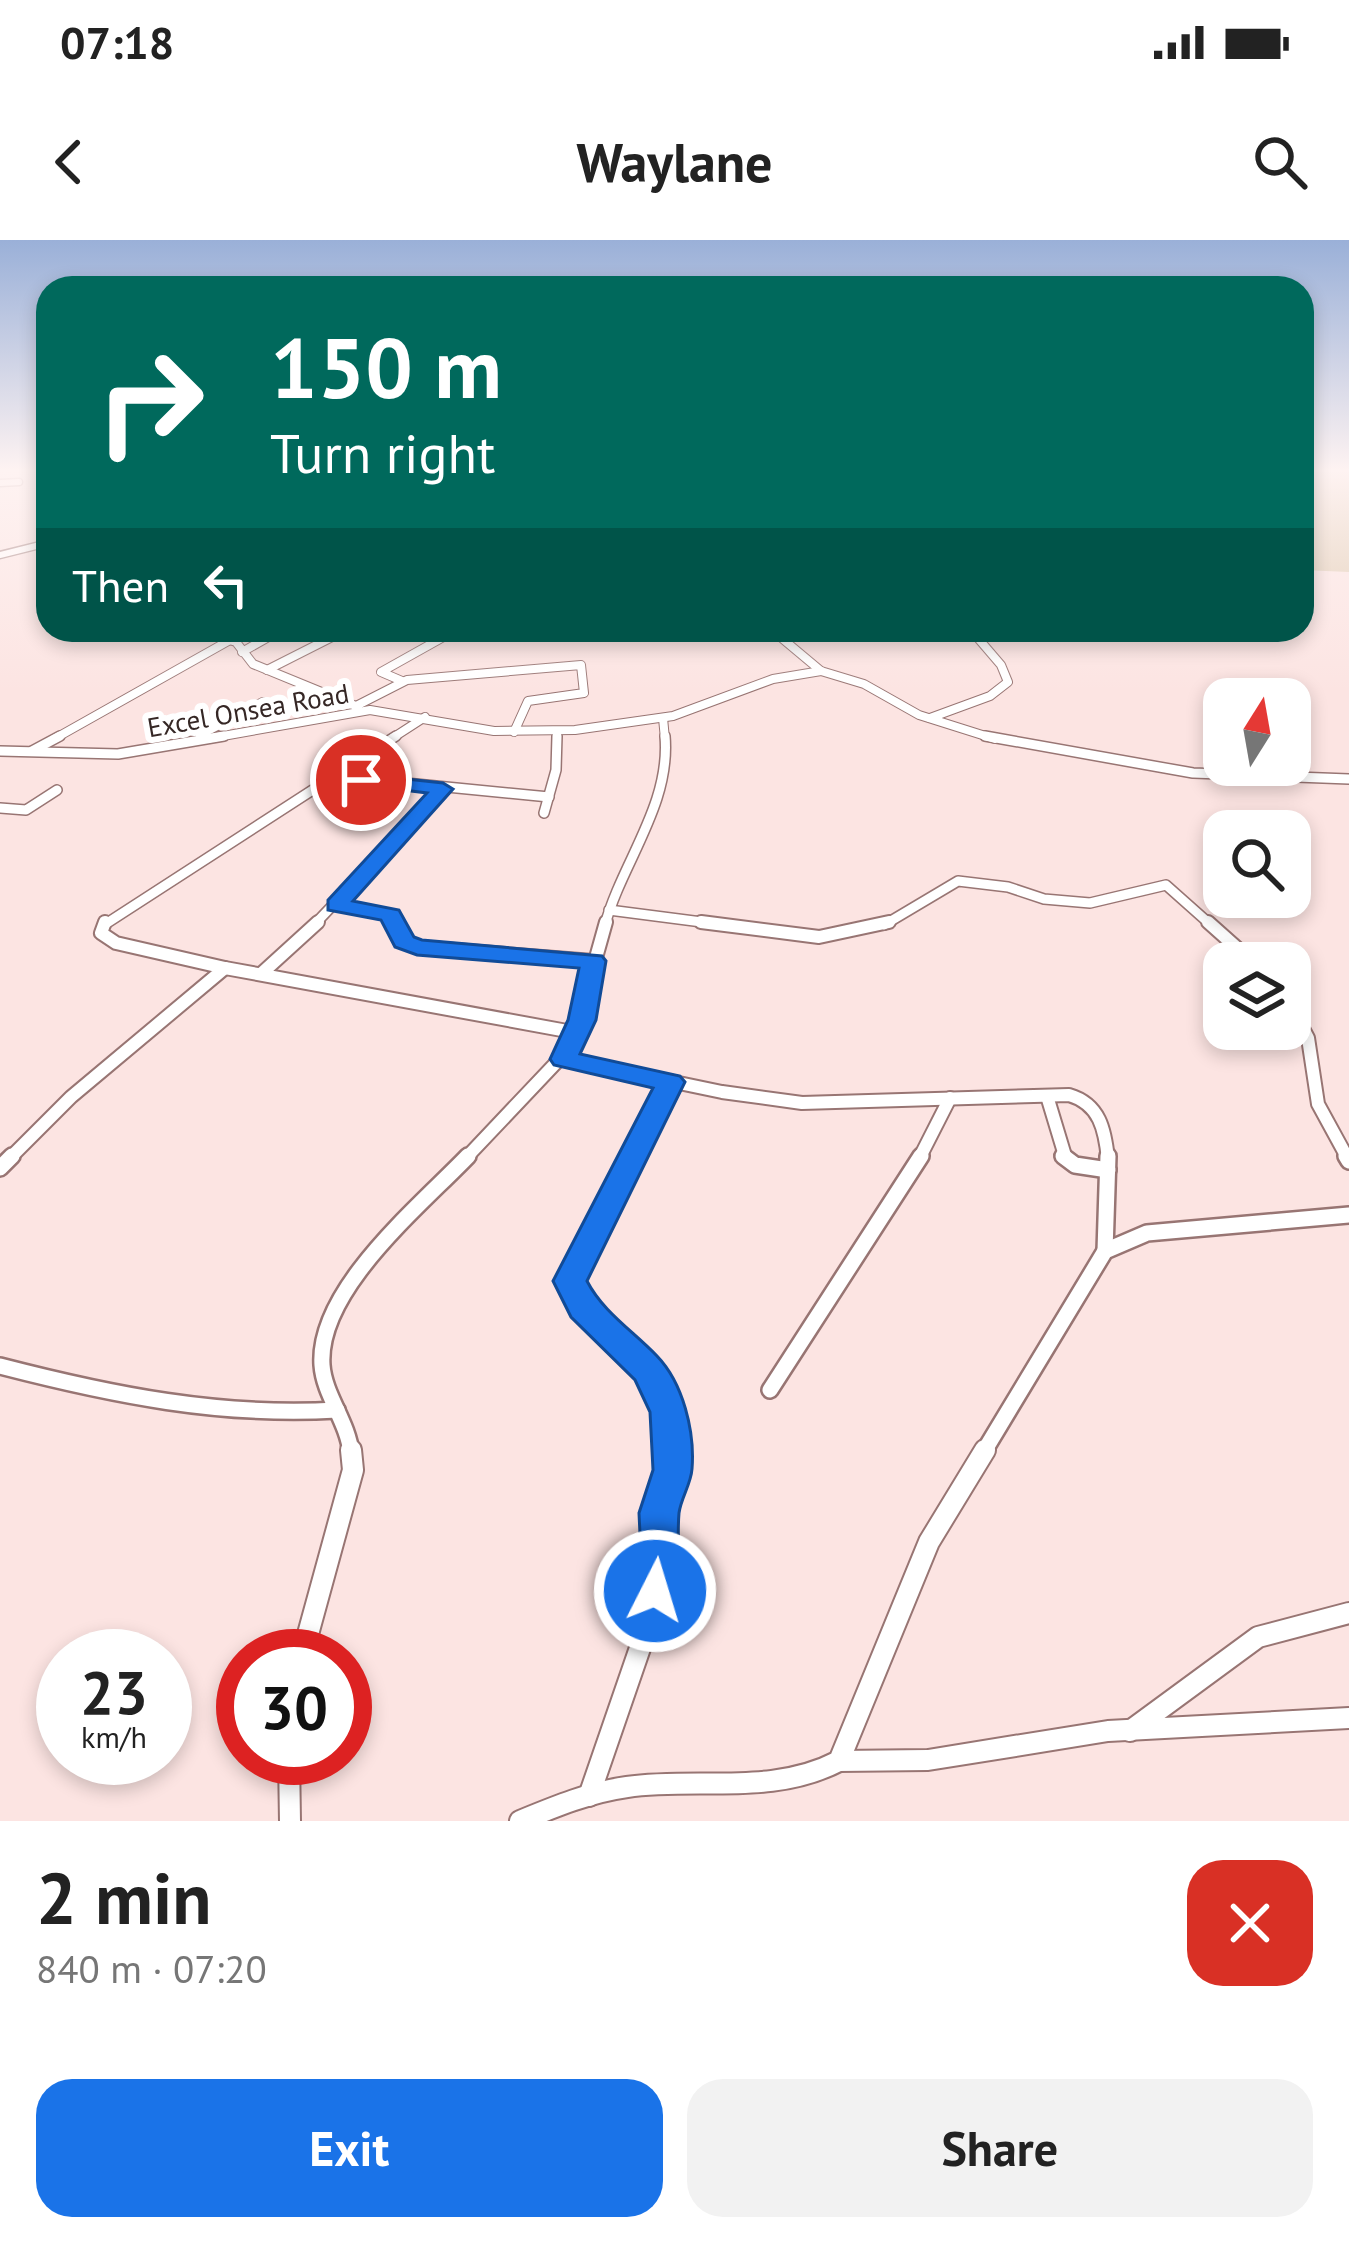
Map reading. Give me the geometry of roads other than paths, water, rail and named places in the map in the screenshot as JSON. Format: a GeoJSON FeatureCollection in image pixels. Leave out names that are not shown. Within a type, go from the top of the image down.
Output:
{"type":"FeatureCollection","features":[{"type":"Feature","properties":{"kind":"street"},"geometry":{"type":"LineString","coordinates":[[0,555],[33,545]]}},
{"type":"Feature","properties":{"kind":"street"},"geometry":{"type":"LineString","coordinates":[[28,753],[226,642]]}},
{"type":"Feature","properties":{"kind":"street"},"geometry":{"type":"LineString","coordinates":[[235,642],[267,670],[370,710]]}},
{"type":"Feature","properties":{"kind":"street"},"geometry":{"type":"LineString","coordinates":[[242,652],[259,642]]}},
{"type":"Feature","properties":{"kind":"street"},"geometry":{"type":"LineString","coordinates":[[267,670],[322,642]]}},
{"type":"Feature","properties":{"kind":"street"},"geometry":{"type":"LineString","coordinates":[[403,682],[380,672],[434,642]]}},
{"type":"Feature","properties":{"kind":"street"},"geometry":{"type":"LineString","coordinates":[[786,642],[821,671],[865,685],[929,718],[1027,747],[1233,777],[1349,779]]}},
{"type":"Feature","properties":{"kind":"street"},"geometry":{"type":"LineString","coordinates":[[929,718],[990,696],[1008,682],[1001,665],[981,642]]}},
{"type":"Feature","properties":{"kind":"street"},"geometry":{"type":"LineString","coordinates":[[356,706],[403,682],[581,665],[584,693],[529,701],[514,733]]}},
{"type":"Feature","properties":{"kind":"street","name":"Excel Onsea Road"},"geometry":{"type":"LineString","coordinates":[[0,751],[106,755],[370,710],[514,733],[557,732],[663,718],[773,679],[821,671]]}},
{"type":"Feature","properties":{"kind":"street"},"geometry":{"type":"LineString","coordinates":[[187,743],[263,702]]}},
{"type":"Feature","properties":{"kind":"street"},"geometry":{"type":"LineString","coordinates":[[425,717],[100,926],[101,933],[116,943],[224,968],[578,1034]]}},
{"type":"Feature","properties":{"kind":"street"},"geometry":{"type":"LineString","coordinates":[[309,1629],[352,1470],[352,1444],[321,1355],[325,1328],[342,1296],[399,1226],[564,1059],[578,1034],[609,910],[649,824],[666,752],[663,718]]}},
{"type":"Feature","properties":{"kind":"street"},"geometry":{"type":"LineString","coordinates":[[544,813],[557,732]]}},
{"type":"Feature","properties":{"kind":"street"},"geometry":{"type":"LineString","coordinates":[[335,776],[549,797]]}},
{"type":"Feature","properties":{"kind":"street"},"geometry":{"type":"LineString","coordinates":[[262,974],[336,905],[443,789]]}},
{"type":"Feature","properties":{"kind":"street"},"geometry":{"type":"LineString","coordinates":[[0,808],[26,810],[57,790]]}},
{"type":"Feature","properties":{"kind":"street"},"geometry":{"type":"LineString","coordinates":[[609,910],[819,937],[880,927],[958,881],[1008,887],[1044,899],[1090,903],[1166,885],[1230,942]]}},
{"type":"Feature","properties":{"kind":"street"},"geometry":{"type":"LineString","coordinates":[[336,905],[391,915],[404,942],[417,947],[593,961]]}},
{"type":"Feature","properties":{"kind":"street"},"geometry":{"type":"LineString","coordinates":[[0,1168],[71,1097],[224,968]]}},
{"type":"Feature","properties":{"kind":"street"},"geometry":{"type":"LineString","coordinates":[[1310,1050],[1318,1104],[1349,1161]]}},
{"type":"Feature","properties":{"kind":"street"},"geometry":{"type":"LineString","coordinates":[[520,1821],[629,1787],[792,1778],[827,1770],[839,1761],[929,1542],[1105,1251],[1108,1170],[1100,1125],[1090,1105],[1073,1097],[810,1103],[670,1082],[564,1059]]}},
{"type":"Feature","properties":{"kind":"street"},"geometry":{"type":"LineString","coordinates":[[590,1796],[655,1591],[661,1555],[659,1513],[674,1444],[658,1385],[640,1360],[584,1307],[572,1288],[571,1276],[670,1082]]}},
{"type":"Feature","properties":{"kind":"street"},"geometry":{"type":"LineString","coordinates":[[1047,1096],[1064,1157],[1076,1165],[1108,1170]]}},
{"type":"Feature","properties":{"kind":"street"},"geometry":{"type":"LineString","coordinates":[[770,1390],[908,1183],[950,1098]]}},
{"type":"Feature","properties":{"kind":"street"},"geometry":{"type":"LineString","coordinates":[[1105,1251],[1147,1233],[1349,1215]]}},
{"type":"Feature","properties":{"kind":"street"},"geometry":{"type":"LineString","coordinates":[[0,1366],[211,1411],[284,1415],[338,1410]]}},
{"type":"Feature","properties":{"kind":"street"},"geometry":{"type":"LineString","coordinates":[[1129,1732],[1258,1637],[1349,1613]]}},
{"type":"Feature","properties":{"kind":"street"},"geometry":{"type":"LineString","coordinates":[[839,1761],[887,1766],[1050,1736],[1349,1718]]}},
{"type":"Feature","properties":{"kind":"street"},"geometry":{"type":"LineString","coordinates":[[290,1785],[290,1821]]}}]}
